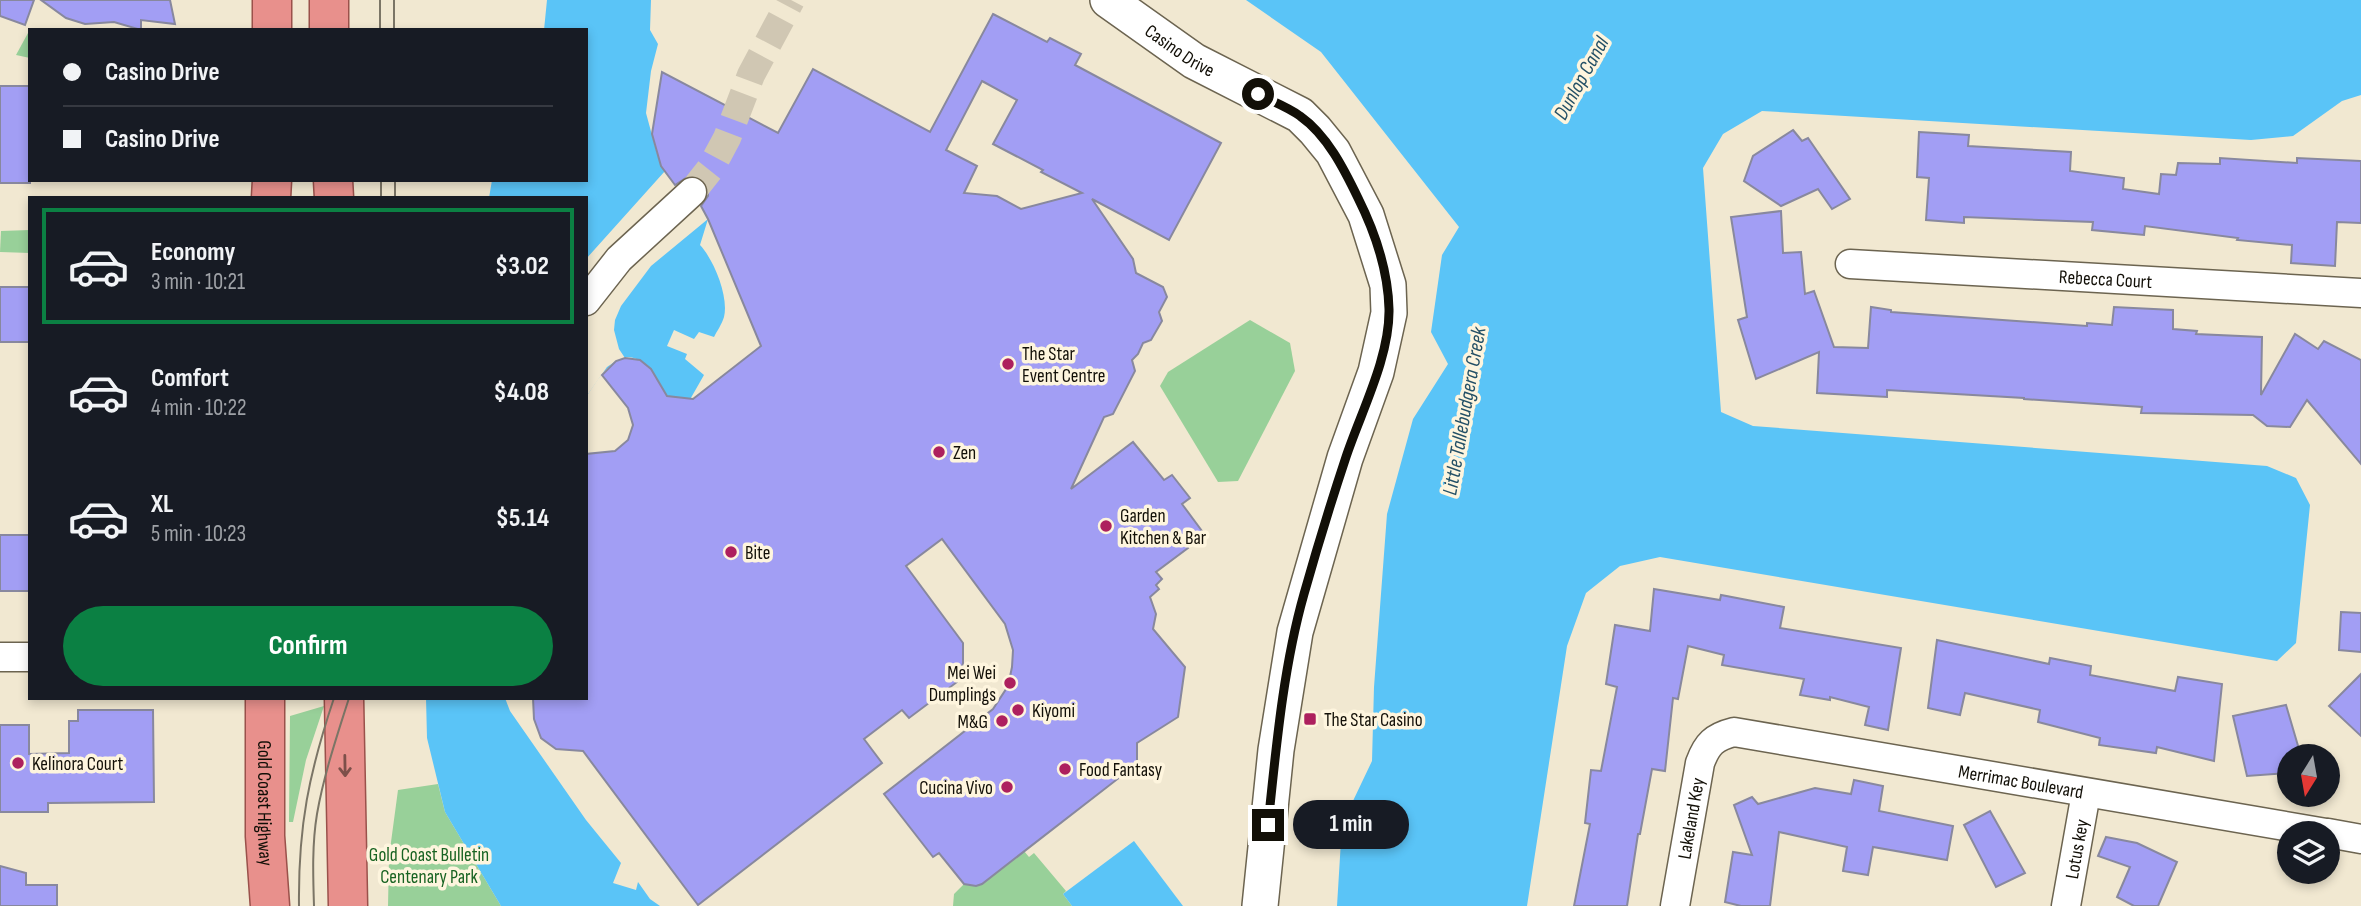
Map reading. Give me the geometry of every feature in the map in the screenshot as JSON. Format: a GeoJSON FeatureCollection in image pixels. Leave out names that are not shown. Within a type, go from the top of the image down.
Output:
{"type":"FeatureCollection","features":[{"type":"Feature","properties":{"kind":"highway"},"geometry":{"type":"LineString","coordinates":[[272,0],[272,28]]}},
{"type":"Feature","properties":{"kind":"highway"},"geometry":{"type":"LineString","coordinates":[[329,0],[330,28]]}},
{"type":"Feature","properties":{"kind":"highway","name":"Gold Coast Highway"},"geometry":{"type":"LineString","coordinates":[[265,700],[265,836],[270,906]]}},
{"type":"Feature","properties":{"kind":"highway"},"geometry":{"type":"LineString","coordinates":[[344,700],[348,906]]}},
{"type":"Feature","properties":{"kind":"street","name":"Casino Drive"},"geometry":{"type":"LineString","coordinates":[[1108,0],[1194,61],[1300,115],[1315,130],[1333,152],[1366,215],[1388,285],[1389,313],[1379,361],[1345,458],[1295,632],[1276,750],[1260,906]]}},
{"type":"Feature","properties":{"kind":"street"},"geometry":{"type":"LineString","coordinates":[[588,299],[619,259],[692,192]]}},
{"type":"Feature","properties":{"kind":"street","name":"Rebecca Court"},"geometry":{"type":"LineString","coordinates":[[1850,264],[2361,293]]}},
{"type":"Feature","properties":{"kind":"street"},"geometry":{"type":"LineString","coordinates":[[0,657],[28,657]]}},
{"type":"Feature","properties":{"kind":"street","name":"Merrimac Boulevard"},"geometry":{"type":"LineString","coordinates":[[1718,736],[1734,732],[1752,733],[2277,825]]}},
{"type":"Feature","properties":{"kind":"street","name":"Lakeland Key"},"geometry":{"type":"LineString","coordinates":[[1675,906],[1700,764],[1706,747],[1718,736]]}},
{"type":"Feature","properties":{"kind":"street","name":"Lotus key"},"geometry":{"type":"LineString","coordinates":[[2066,906],[2086,793]]}},
{"type":"Feature","properties":{"kind":"street","name":"Merrimac Boulevard"},"geometry":{"type":"LineString","coordinates":[[2340,835],[2361,839]]}},
{"type":"Feature","properties":{"kind":"green space"},"geometry":{"type":"Polygon","coordinates":[[[28,33],[28,58],[16,55],[28,33]]]}},
{"type":"Feature","properties":{"kind":"green space"},"geometry":{"type":"Polygon","coordinates":[[[28,230],[28,253],[0,252],[1,231],[28,230]]]}},
{"type":"Feature","properties":{"kind":"green space"},"geometry":{"type":"Polygon","coordinates":[[[1250,320],[1290,343],[1295,371],[1238,481],[1218,482],[1160,386],[1168,372],[1250,320]]]}},
{"type":"Feature","properties":{"kind":"green space"},"geometry":{"type":"Polygon","coordinates":[[[324,706],[306,760],[293,822],[289,822],[290,716],[324,706]]]}},
{"type":"Feature","properties":{"kind":"green space","name":"Gold Coast Bulletin Centenary Park"},"geometry":{"type":"Polygon","coordinates":[[[438,784],[445,812],[501,906],[388,906],[389,857],[398,790],[438,784]]]}},
{"type":"Feature","properties":{"kind":"green space"},"geometry":{"type":"Polygon","coordinates":[[[1024,851],[1029,857],[1034,853],[1066,891],[1063,894],[1072,906],[953,906],[954,894],[964,884],[982,884],[1024,851]]]}},
{"type":"Feature","properties":{"kind":"water"},"geometry":{"type":"Polygon","coordinates":[[[547,0],[651,0],[650,30],[658,44],[651,71],[646,113],[661,166],[678,189],[708,219],[700,245],[715,269],[725,309],[721,325],[714,337],[699,332],[694,339],[674,330],[667,346],[687,354],[685,359],[704,375],[688,403],[669,401],[653,373],[638,360],[630,357],[620,359],[606,369],[588,394],[588,196],[489,196],[492,182],[588,182],[588,28],[544,28],[547,0]]]}},
{"type":"Feature","properties":{"kind":"water"},"geometry":{"type":"Polygon","coordinates":[[[1246,0],[2361,0],[2361,95],[2342,101],[2293,136],[2251,140],[1762,111],[1723,134],[1703,168],[1721,412],[1753,426],[2267,466],[2296,478],[2310,505],[2296,643],[2277,661],[1660,557],[1620,566],[1586,593],[1567,646],[1527,906],[1337,906],[1342,824],[1372,761],[1374,687],[1387,514],[1413,419],[1448,364],[1431,332],[1442,255],[1459,227],[1321,52],[1246,0]]]}},
{"type":"Feature","properties":{"kind":"water"},"geometry":{"type":"Polygon","coordinates":[[[426,700],[506,700],[510,711],[586,820],[621,863],[613,883],[636,890],[638,882],[650,899],[660,906],[501,906],[445,812],[427,738],[426,700]]]}},
{"type":"Feature","properties":{"kind":"water"},"geometry":{"type":"Polygon","coordinates":[[[1134,841],[1183,906],[1072,906],[1063,894],[1134,841]]]}},
{"type":"Feature","properties":{"kind":"pier"},"geometry":{"type":"Polygon","coordinates":[[[665,171],[678,189],[688,186],[708,219],[651,266],[621,306],[614,330],[619,349],[625,358],[607,367],[588,394],[588,257],[665,171]]]}},
{"type":"Feature","properties":{"kind":"building"},"geometry":{"type":"Polygon","coordinates":[[[0,0],[34,0],[25,25],[0,16],[0,0]]]}},
{"type":"Feature","properties":{"kind":"building"},"geometry":{"type":"Polygon","coordinates":[[[41,0],[170,0],[175,24],[141,20],[141,28],[134,28],[114,22],[85,24],[66,18],[41,0]]]}},
{"type":"Feature","properties":{"kind":"building"},"geometry":{"type":"Polygon","coordinates":[[[993,14],[1047,42],[1050,38],[1081,54],[1075,65],[1221,143],[1169,240],[1092,199],[1133,259],[1136,273],[1163,287],[1167,297],[1159,312],[1162,321],[1151,340],[1143,343],[1132,360],[1135,371],[1113,414],[1104,417],[1071,489],[1133,442],[1164,480],[1172,475],[1190,498],[1182,504],[1202,531],[1186,545],[1188,548],[1156,572],[1162,579],[1156,585],[1159,589],[1150,597],[1156,614],[1153,629],[1185,667],[1178,717],[1137,743],[1137,760],[1128,773],[982,884],[964,884],[939,853],[933,857],[884,794],[993,709],[1008,686],[1013,650],[1005,624],[942,539],[906,566],[963,643],[963,663],[957,682],[909,718],[902,710],[864,739],[882,763],[698,905],[583,751],[556,749],[541,738],[534,719],[533,700],[588,700],[588,454],[615,451],[628,440],[633,425],[628,408],[602,375],[616,361],[625,358],[640,360],[651,369],[667,396],[693,399],[761,346],[701,206],[708,196],[705,181],[698,176],[689,176],[675,185],[661,166],[652,134],[662,72],[778,133],[813,69],[930,132],[993,14]],[[982,81],[946,150],[977,166],[964,193],[997,196],[1021,209],[1082,193],[1041,172],[1043,170],[993,144],[1017,100],[982,81]]]}},
{"type":"Feature","properties":{"kind":"building"},"geometry":{"type":"Polygon","coordinates":[[[0,86],[28,86],[30,183],[0,183],[0,86]]]}},
{"type":"Feature","properties":{"kind":"building"},"geometry":{"type":"Polygon","coordinates":[[[1793,130],[1802,141],[1808,138],[1850,199],[1832,209],[1818,189],[1781,206],[1744,181],[1753,156],[1793,130]]]}},
{"type":"Feature","properties":{"kind":"building"},"geometry":{"type":"Polygon","coordinates":[[[1919,132],[1969,135],[1968,146],[2071,152],[2070,171],[2124,178],[2123,189],[2159,194],[2161,174],[2176,175],[2178,163],[2220,164],[2220,158],[2297,163],[2297,158],[2361,161],[2361,223],[2337,222],[2335,266],[2291,263],[2292,245],[2145,226],[2144,235],[2092,230],[2093,222],[1964,217],[1964,223],[1926,220],[1929,178],[1917,177],[1919,132]]]}},
{"type":"Feature","properties":{"kind":"building"},"geometry":{"type":"Polygon","coordinates":[[[1781,211],[1783,253],[1801,252],[1805,294],[1814,291],[1834,347],[1868,348],[1871,307],[1891,312],[2087,326],[2087,323],[2112,325],[2114,307],[2173,310],[2173,329],[2197,331],[2196,334],[2262,337],[2261,395],[2295,334],[2318,349],[2324,341],[2361,360],[2361,464],[2307,400],[2290,427],[2267,426],[2253,415],[2141,413],[2142,407],[2024,398],[1887,390],[1887,397],[1817,393],[1819,352],[1756,379],[1738,320],[1747,317],[1731,217],[1781,211]]]}},
{"type":"Feature","properties":{"kind":"building"},"geometry":{"type":"Polygon","coordinates":[[[0,287],[28,287],[28,342],[0,342],[0,287]]]}},
{"type":"Feature","properties":{"kind":"building"},"geometry":{"type":"Polygon","coordinates":[[[0,535],[28,535],[28,591],[0,591],[0,535]]]}},
{"type":"Feature","properties":{"kind":"building"},"geometry":{"type":"Polygon","coordinates":[[[1654,589],[1720,600],[1721,595],[1784,607],[1780,628],[1901,648],[1888,730],[1865,725],[1869,707],[1830,697],[1830,700],[1800,695],[1804,679],[1722,665],[1724,655],[1688,646],[1678,699],[1673,698],[1665,771],[1652,769],[1638,834],[1627,906],[1574,906],[1590,824],[1585,823],[1591,770],[1601,771],[1617,687],[1606,684],[1615,625],[1650,631],[1654,589]]]}},
{"type":"Feature","properties":{"kind":"building"},"geometry":{"type":"Polygon","coordinates":[[[2341,612],[2361,613],[2361,652],[2339,650],[2341,612]]]}},
{"type":"Feature","properties":{"kind":"building"},"geometry":{"type":"Polygon","coordinates":[[[1937,640],[2049,664],[2050,658],[2091,666],[2090,675],[2175,691],[2178,677],[2222,684],[2214,761],[2157,747],[2156,753],[2099,745],[2100,738],[2038,722],[2040,710],[1965,693],[1960,715],[1928,708],[1937,640]]]}},
{"type":"Feature","properties":{"kind":"building"},"geometry":{"type":"Polygon","coordinates":[[[2361,674],[2361,736],[2329,706],[2361,674]]]}},
{"type":"Feature","properties":{"kind":"building"},"geometry":{"type":"Polygon","coordinates":[[[2286,705],[2297,744],[2277,744],[2277,774],[2247,776],[2233,716],[2286,705]]]}},
{"type":"Feature","properties":{"kind":"building"},"geometry":{"type":"Polygon","coordinates":[[[78,710],[153,710],[154,802],[48,803],[48,812],[0,812],[0,725],[29,725],[29,754],[69,753],[69,721],[78,721],[78,710]]]}},
{"type":"Feature","properties":{"kind":"building"},"geometry":{"type":"Polygon","coordinates":[[[1854,780],[1883,786],[1879,811],[1953,826],[1947,860],[1873,847],[1868,875],[1843,871],[1847,847],[1779,832],[1770,906],[1741,906],[1725,902],[1733,852],[1752,855],[1734,805],[1752,797],[1758,804],[1815,788],[1851,794],[1854,780]]]}},
{"type":"Feature","properties":{"kind":"building"},"geometry":{"type":"Polygon","coordinates":[[[1990,811],[2025,873],[1996,887],[1964,825],[1990,811]]]}},
{"type":"Feature","properties":{"kind":"building"},"geometry":{"type":"Polygon","coordinates":[[[2106,837],[2137,843],[2177,862],[2158,906],[2134,906],[2117,897],[2130,867],[2098,856],[2106,837]]]}},
{"type":"Feature","properties":{"kind":"building"},"geometry":{"type":"Polygon","coordinates":[[[0,866],[26,873],[26,885],[57,885],[57,906],[0,906],[0,866]]]}},
{"type":"Feature","properties":{"kind":"tunnel"},"geometry":{"type":"LineString","coordinates":[[692,192],[711,168],[727,138],[751,75],[791,0]]}},
{"type":"Feature","properties":{"kind":"tram line"},"geometry":{"type":"LineString","coordinates":[[380,0],[380,28]]}},
{"type":"Feature","properties":{"kind":"tram line"},"geometry":{"type":"LineString","coordinates":[[394,0],[394,28]]}},
{"type":"Feature","properties":{"kind":"tram line"},"geometry":{"type":"LineString","coordinates":[[381,182],[381,196]]}},
{"type":"Feature","properties":{"kind":"tram line"},"geometry":{"type":"LineString","coordinates":[[395,182],[395,196]]}},
{"type":"Feature","properties":{"kind":"tram line"},"geometry":{"type":"LineString","coordinates":[[299,906],[301,850],[307,800],[333,700]]}},
{"type":"Feature","properties":{"kind":"tram line"},"geometry":{"type":"LineString","coordinates":[[314,906],[313,871],[317,814],[348,700]]}},
{"type":"Feature","properties":{"kind":"place","name":"The Star Event Centre"},"geometry":{"type":"Point","coordinates":[1008,364]}},
{"type":"Feature","properties":{"kind":"place","name":"Zen"},"geometry":{"type":"Point","coordinates":[939,452]}},
{"type":"Feature","properties":{"kind":"place","name":"Garden Kitchen & Bar"},"geometry":{"type":"Point","coordinates":[1106,526]}},
{"type":"Feature","properties":{"kind":"place","name":"Bite"},"geometry":{"type":"Point","coordinates":[731,552]}},
{"type":"Feature","properties":{"kind":"place","name":"Mei Wei Dumplings"},"geometry":{"type":"Point","coordinates":[1010,683]}},
{"type":"Feature","properties":{"kind":"place","name":"Kiyomi"},"geometry":{"type":"Point","coordinates":[1018,710]}},
{"type":"Feature","properties":{"kind":"place","name":"The Star Casino"},"geometry":{"type":"Point","coordinates":[1310,719]}},
{"type":"Feature","properties":{"kind":"place","name":"M&G"},"geometry":{"type":"Point","coordinates":[1002,721]}},
{"type":"Feature","properties":{"kind":"place","name":"Kelinora Court"},"geometry":{"type":"Point","coordinates":[18,763]}},
{"type":"Feature","properties":{"kind":"place","name":"Food Fantasy"},"geometry":{"type":"Point","coordinates":[1065,769]}},
{"type":"Feature","properties":{"kind":"place","name":"Cucina Vivo"},"geometry":{"type":"Point","coordinates":[1007,787]}},
{"type":"Feature","properties":{"kind":"route"},"geometry":{"type":"LineString","coordinates":[[1258,94],[1300,115],[1333,152],[1366,215],[1378,249],[1388,285],[1389,313],[1376,372],[1345,458],[1295,632],[1276,750],[1268,825]]}},
{"type":"Feature","properties":{"kind":"water label","name":"Dunlop Canal"},"geometry":{"type":"Point","coordinates":[1581,78]}},
{"type":"Feature","properties":{"kind":"water label","name":"Little Tallebudgera Creek"},"geometry":{"type":"Point","coordinates":[1464,411]}}]}
